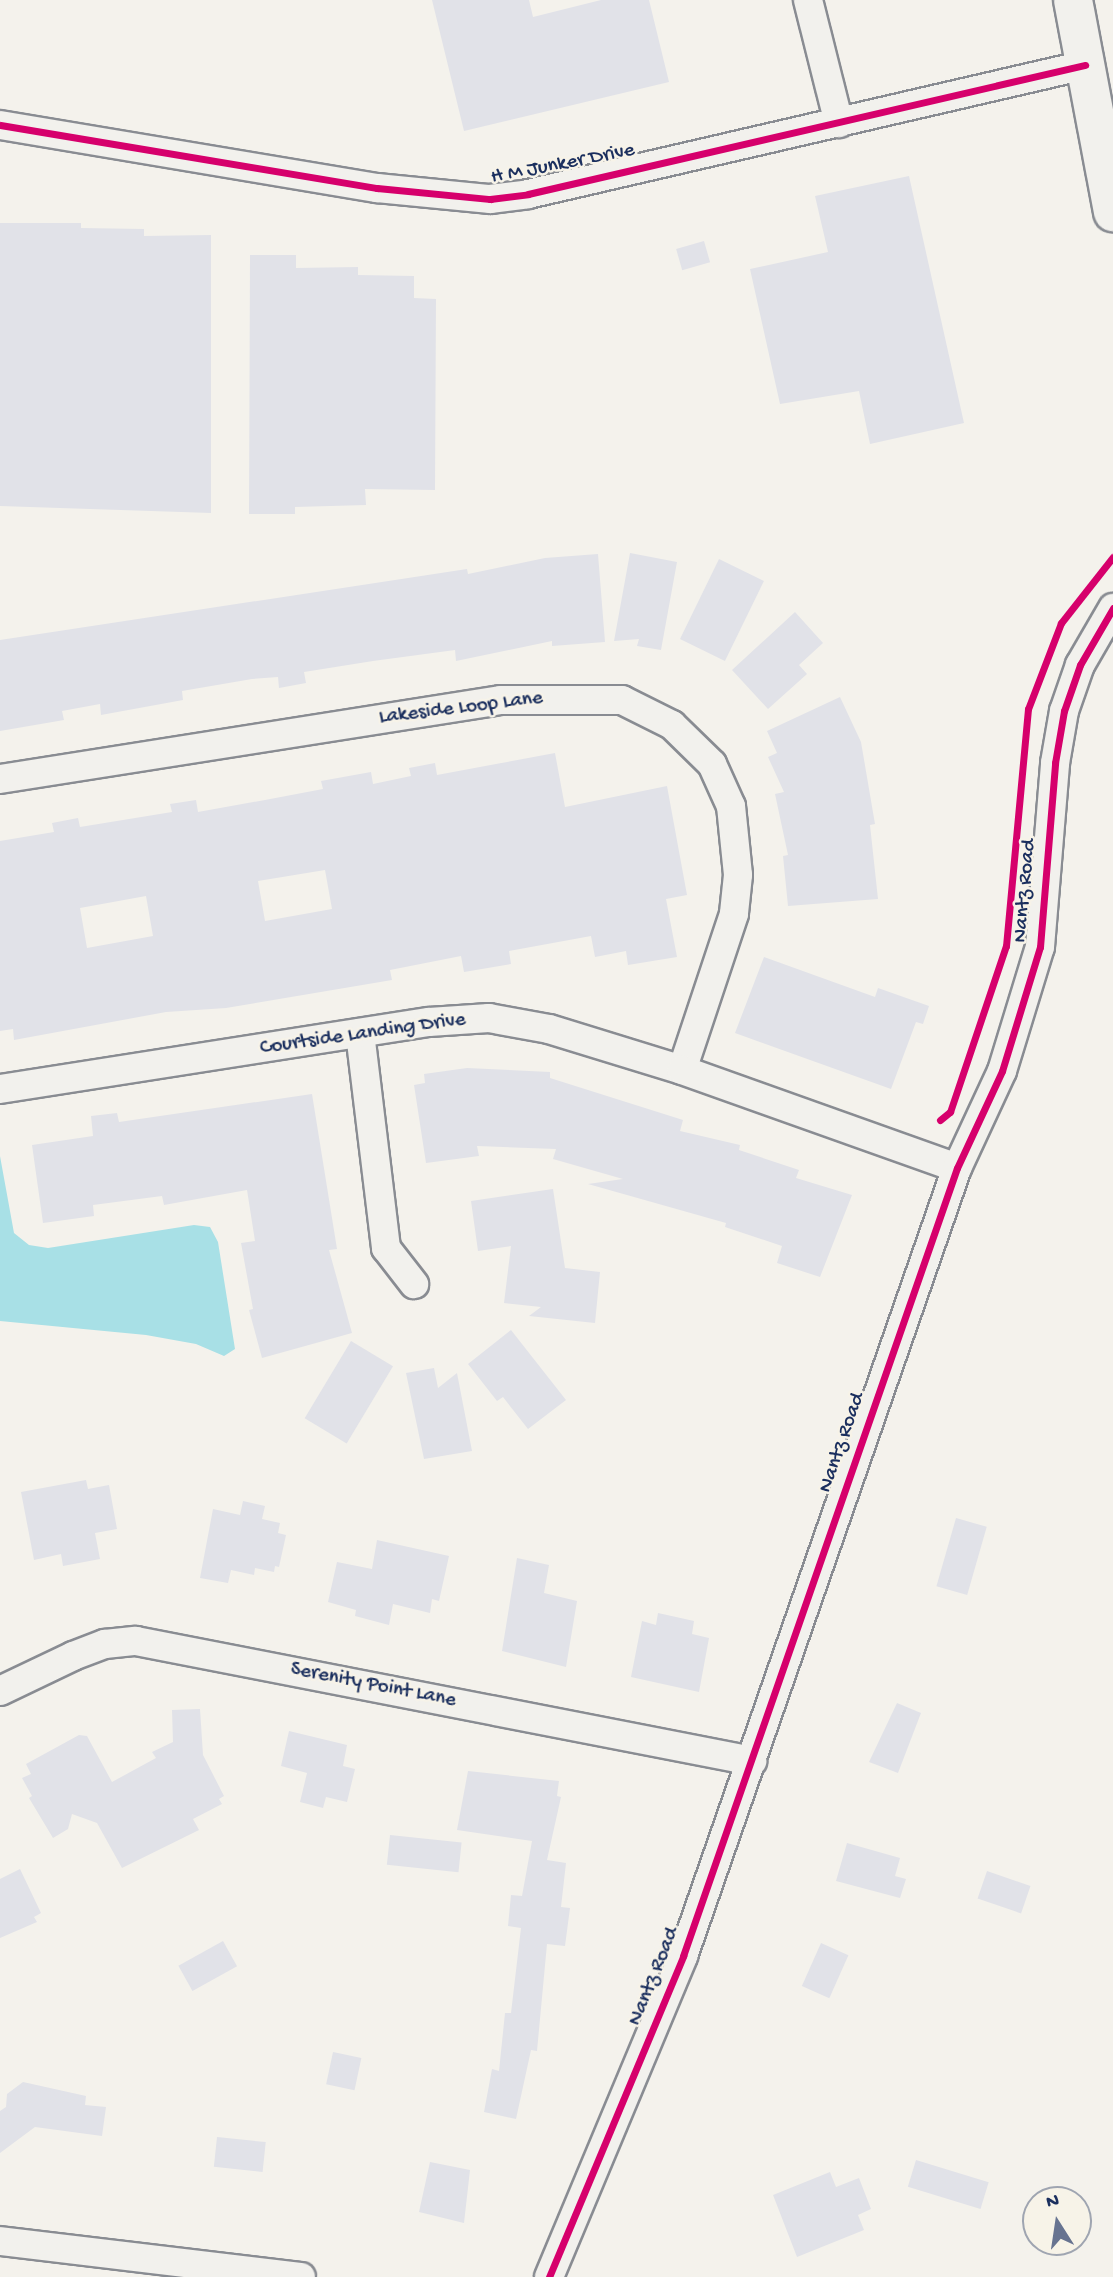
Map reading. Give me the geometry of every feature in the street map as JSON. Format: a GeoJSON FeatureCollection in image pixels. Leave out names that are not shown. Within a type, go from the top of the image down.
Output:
{"type":"FeatureCollection","features":[{"type":"Feature","properties":{"kind":"main road"},"geometry":{"type":"LineString","coordinates":[[1073,0],[1113,212]]}},
{"type":"Feature","properties":{"kind":"street"},"geometry":{"type":"LineString","coordinates":[[808,0],[839,123]]}},
{"type":"Feature","properties":{"kind":"street","name":"H M Junker Drive"},"geometry":{"type":"LineString","coordinates":[[0,125],[377,188],[490,198],[528,194],[1085,65]]}},
{"type":"Feature","properties":{"kind":"street","name":"Nantz Road"},"geometry":{"type":"LineString","coordinates":[[549,2277],[683,1956],[957,1168],[1003,1071],[1040,947],[1055,763],[1065,711],[1080,665],[1113,608]]}},
{"type":"Feature","properties":{"kind":"street","name":"Lakeside Loop Lane"},"geometry":{"type":"LineString","coordinates":[[0,779],[501,700],[570,697],[622,701],[672,725],[712,764],[731,806],[738,875],[734,914],[682,1070]]}},
{"type":"Feature","properties":{"kind":"street","name":"Courtside Landing Drive"},"geometry":{"type":"LineString","coordinates":[[0,1088],[360,1033],[489,1018],[549,1029],[682,1070],[957,1168]]}},
{"type":"Feature","properties":{"kind":"street"},"geometry":{"type":"LineString","coordinates":[[360,1033],[386,1248],[414,1284]]}},
{"type":"Feature","properties":{"kind":"street","name":"Serenity Point Lane"},"geometry":{"type":"LineString","coordinates":[[0,1690],[83,1652],[136,1641],[752,1761]]}},
{"type":"Feature","properties":{"kind":"street"},"geometry":{"type":"LineString","coordinates":[[0,2241],[300,2277]]}},
{"type":"Feature","properties":{"kind":"water"},"geometry":{"type":"Polygon","coordinates":[[[0,1156],[14,1233],[29,1245],[48,1248],[194,1225],[210,1227],[218,1242],[235,1349],[224,1356],[196,1344],[146,1335],[0,1321],[0,1156]]]}},
{"type":"Feature","properties":{"kind":"building"},"geometry":{"type":"Polygon","coordinates":[[[432,0],[529,0],[533,17],[601,0],[649,0],[669,82],[464,131],[432,0]]]}},
{"type":"Feature","properties":{"kind":"building"},"geometry":{"type":"Polygon","coordinates":[[[909,176],[964,423],[870,444],[859,391],[780,404],[750,269],[828,252],[815,196],[909,176]]]}},
{"type":"Feature","properties":{"kind":"building"},"geometry":{"type":"Polygon","coordinates":[[[0,223],[81,223],[81,228],[144,229],[144,236],[211,235],[211,513],[0,506],[0,223]]]}},
{"type":"Feature","properties":{"kind":"building"},"geometry":{"type":"Polygon","coordinates":[[[704,241],[710,262],[682,270],[676,249],[704,241]]]}},
{"type":"Feature","properties":{"kind":"building"},"geometry":{"type":"Polygon","coordinates":[[[250,255],[296,255],[296,268],[358,267],[358,275],[414,276],[414,298],[436,299],[435,490],[365,489],[366,505],[295,507],[295,514],[249,514],[250,255]]]}},
{"type":"Feature","properties":{"kind":"building"},"geometry":{"type":"Polygon","coordinates":[[[630,553],[677,562],[661,650],[637,646],[639,639],[614,641],[630,553]]]}},
{"type":"Feature","properties":{"kind":"building"},"geometry":{"type":"Polygon","coordinates":[[[598,554],[605,642],[552,646],[552,641],[456,661],[455,650],[373,661],[304,672],[306,683],[279,688],[278,677],[252,679],[182,691],[183,700],[101,715],[100,704],[62,711],[64,720],[0,731],[0,640],[467,569],[468,574],[545,558],[598,554]]]}},
{"type":"Feature","properties":{"kind":"building"},"geometry":{"type":"Polygon","coordinates":[[[719,559],[764,581],[725,661],[680,639],[719,559]]]}},
{"type":"Feature","properties":{"kind":"building"},"geometry":{"type":"Polygon","coordinates":[[[795,612],[823,643],[799,665],[807,674],[768,709],[732,670],[795,612]]]}},
{"type":"Feature","properties":{"kind":"building"},"geometry":{"type":"Polygon","coordinates":[[[840,697],[861,742],[875,824],[870,825],[878,899],[788,906],[783,856],[788,855],[775,794],[784,792],[768,757],[777,753],[767,731],[840,697]]]}},
{"type":"Feature","properties":{"kind":"building"},"geometry":{"type":"Polygon","coordinates":[[[555,753],[565,807],[667,786],[687,895],[666,899],[677,957],[628,965],[626,951],[595,957],[591,936],[509,951],[511,964],[464,972],[461,956],[390,970],[392,980],[226,1008],[166,1012],[14,1040],[13,1029],[0,1031],[0,841],[54,832],[52,823],[78,818],[80,827],[172,812],[170,804],[196,800],[198,812],[323,789],[321,781],[371,772],[373,784],[411,776],[409,768],[435,763],[437,775],[555,753]],[[325,870],[258,881],[265,921],[332,909],[325,870]],[[146,896],[80,908],[87,948],[153,936],[146,896]]]}},
{"type":"Feature","properties":{"kind":"building"},"geometry":{"type":"Polygon","coordinates":[[[764,957],[875,997],[878,988],[929,1006],[923,1024],[916,1022],[891,1089],[735,1033],[764,957]]]}},
{"type":"Feature","properties":{"kind":"building"},"geometry":{"type":"Polygon","coordinates":[[[467,1068],[550,1072],[550,1078],[683,1120],[680,1131],[740,1145],[739,1150],[799,1170],[796,1178],[852,1195],[820,1277],[777,1263],[782,1246],[725,1227],[726,1223],[588,1184],[623,1179],[553,1159],[556,1149],[477,1146],[479,1156],[426,1163],[414,1085],[425,1083],[424,1074],[467,1068]]]}},
{"type":"Feature","properties":{"kind":"building"},"geometry":{"type":"Polygon","coordinates":[[[312,1094],[337,1249],[329,1250],[352,1333],[262,1358],[249,1310],[253,1309],[241,1243],[255,1241],[247,1190],[164,1205],[162,1196],[93,1205],[94,1216],[43,1223],[32,1145],[93,1136],[91,1116],[117,1113],[119,1122],[312,1094]]]}},
{"type":"Feature","properties":{"kind":"building"},"geometry":{"type":"Polygon","coordinates":[[[553,1189],[565,1268],[600,1272],[595,1323],[529,1316],[541,1307],[504,1303],[511,1246],[478,1251],[471,1201],[553,1189]]]}},
{"type":"Feature","properties":{"kind":"building"},"geometry":{"type":"Polygon","coordinates":[[[511,1330],[566,1400],[528,1429],[503,1397],[497,1401],[468,1364],[511,1330]]]}},
{"type":"Feature","properties":{"kind":"building"},"geometry":{"type":"Polygon","coordinates":[[[351,1341],[393,1366],[347,1443],[305,1418],[351,1341]]]}},
{"type":"Feature","properties":{"kind":"building"},"geometry":{"type":"Polygon","coordinates":[[[434,1368],[438,1388],[457,1373],[472,1451],[424,1459],[406,1373],[434,1368]]]}},
{"type":"Feature","properties":{"kind":"building"},"geometry":{"type":"Polygon","coordinates":[[[86,1480],[88,1489],[109,1485],[117,1529],[95,1533],[100,1559],[63,1566],[61,1554],[34,1560],[21,1492],[86,1480]]]}},
{"type":"Feature","properties":{"kind":"building"},"geometry":{"type":"Polygon","coordinates":[[[243,1501],[265,1506],[262,1519],[280,1523],[278,1533],[286,1535],[279,1567],[275,1566],[274,1572],[255,1568],[254,1575],[231,1570],[228,1583],[200,1578],[213,1509],[240,1515],[243,1501]]]}},
{"type":"Feature","properties":{"kind":"building"},"geometry":{"type":"Polygon","coordinates":[[[956,1518],[987,1527],[967,1595],[936,1586],[956,1518]]]}},
{"type":"Feature","properties":{"kind":"building"},"geometry":{"type":"Polygon","coordinates":[[[377,1540],[449,1556],[439,1601],[432,1599],[430,1613],[393,1604],[389,1625],[355,1616],[356,1610],[328,1602],[337,1562],[372,1569],[377,1540]]]}},
{"type":"Feature","properties":{"kind":"building"},"geometry":{"type":"Polygon","coordinates":[[[517,1558],[549,1565],[544,1593],[577,1601],[566,1667],[502,1651],[517,1558]]]}},
{"type":"Feature","properties":{"kind":"building"},"geometry":{"type":"Polygon","coordinates":[[[658,1613],[694,1621],[692,1634],[709,1638],[699,1692],[631,1677],[642,1621],[656,1625],[658,1613]]]}},
{"type":"Feature","properties":{"kind":"building"},"geometry":{"type":"Polygon","coordinates":[[[897,1703],[921,1713],[898,1773],[869,1762],[897,1703]]]}},
{"type":"Feature","properties":{"kind":"building"},"geometry":{"type":"Polygon","coordinates":[[[200,1709],[203,1755],[224,1796],[219,1799],[222,1804],[193,1819],[199,1830],[122,1868],[97,1823],[72,1814],[68,1829],[53,1838],[29,1798],[32,1796],[22,1778],[31,1774],[26,1764],[79,1735],[87,1736],[112,1782],[156,1758],[152,1752],[173,1742],[172,1710],[200,1709]]]}},
{"type":"Feature","properties":{"kind":"building"},"geometry":{"type":"Polygon","coordinates":[[[289,1731],[347,1745],[343,1766],[355,1769],[347,1802],[326,1797],[323,1808],[300,1802],[307,1773],[281,1766],[289,1731]]]}},
{"type":"Feature","properties":{"kind":"building"},"geometry":{"type":"Polygon","coordinates":[[[468,1771],[559,1781],[557,1796],[561,1797],[547,1860],[566,1863],[561,1907],[570,1908],[565,1946],[547,1944],[537,2051],[531,2050],[516,2119],[484,2112],[492,2069],[499,2071],[505,2013],[511,2013],[521,1928],[508,1926],[511,1895],[522,1896],[532,1841],[457,1830],[468,1771]]]}},
{"type":"Feature","properties":{"kind":"building"},"geometry":{"type":"Polygon","coordinates":[[[390,1835],[462,1843],[458,1872],[387,1865],[390,1835]]]}},
{"type":"Feature","properties":{"kind":"building"},"geometry":{"type":"Polygon","coordinates":[[[847,1843],[900,1858],[895,1876],[906,1879],[900,1898],[836,1881],[847,1843]]]}},
{"type":"Feature","properties":{"kind":"building"},"geometry":{"type":"Polygon","coordinates":[[[20,1869],[41,1913],[34,1917],[37,1922],[0,1938],[0,1879],[20,1869]]]}},
{"type":"Feature","properties":{"kind":"building"},"geometry":{"type":"Polygon","coordinates":[[[987,1871],[1030,1886],[1021,1913],[978,1898],[987,1871]]]}},
{"type":"Feature","properties":{"kind":"building"},"geometry":{"type":"Polygon","coordinates":[[[223,1941],[237,1966],[192,1991],[178,1966],[223,1941]]]}},
{"type":"Feature","properties":{"kind":"building"},"geometry":{"type":"Polygon","coordinates":[[[821,1943],[848,1955],[829,1998],[802,1986],[821,1943]]]}},
{"type":"Feature","properties":{"kind":"building"},"geometry":{"type":"Polygon","coordinates":[[[333,2052],[361,2058],[355,2090],[326,2084],[333,2052]]]}},
{"type":"Feature","properties":{"kind":"building"},"geometry":{"type":"Polygon","coordinates":[[[23,2082],[86,2096],[85,2105],[106,2107],[102,2136],[35,2127],[0,2153],[0,2111],[6,2107],[7,2094],[23,2082]]]}},
{"type":"Feature","properties":{"kind":"building"},"geometry":{"type":"Polygon","coordinates":[[[217,2137],[266,2142],[263,2172],[214,2167],[217,2137]]]}},
{"type":"Feature","properties":{"kind":"building"},"geometry":{"type":"Polygon","coordinates":[[[916,2160],[989,2182],[980,2209],[908,2187],[916,2160]]]}},
{"type":"Feature","properties":{"kind":"building"},"geometry":{"type":"Polygon","coordinates":[[[430,2162],[470,2170],[464,2223],[419,2212],[430,2162]]]}},
{"type":"Feature","properties":{"kind":"building"},"geometry":{"type":"Polygon","coordinates":[[[830,2172],[836,2187],[859,2178],[871,2209],[858,2215],[864,2230],[797,2257],[773,2195],[830,2172]]]}},
{"type":"Feature","properties":{"kind":"cycle path"},"geometry":{"type":"LineString","coordinates":[[0,125],[377,188],[490,199],[528,194],[1085,65]]}},
{"type":"Feature","properties":{"kind":"cycle path"},"geometry":{"type":"LineString","coordinates":[[940,1120],[950,1112],[1006,946],[1028,709],[1061,623],[1113,557]]}},
{"type":"Feature","properties":{"kind":"cycle path"},"geometry":{"type":"LineString","coordinates":[[549,2277],[683,1956],[957,1168],[1002,1071],[1040,947],[1055,763],[1064,711],[1080,665],[1113,608]]}}]}
